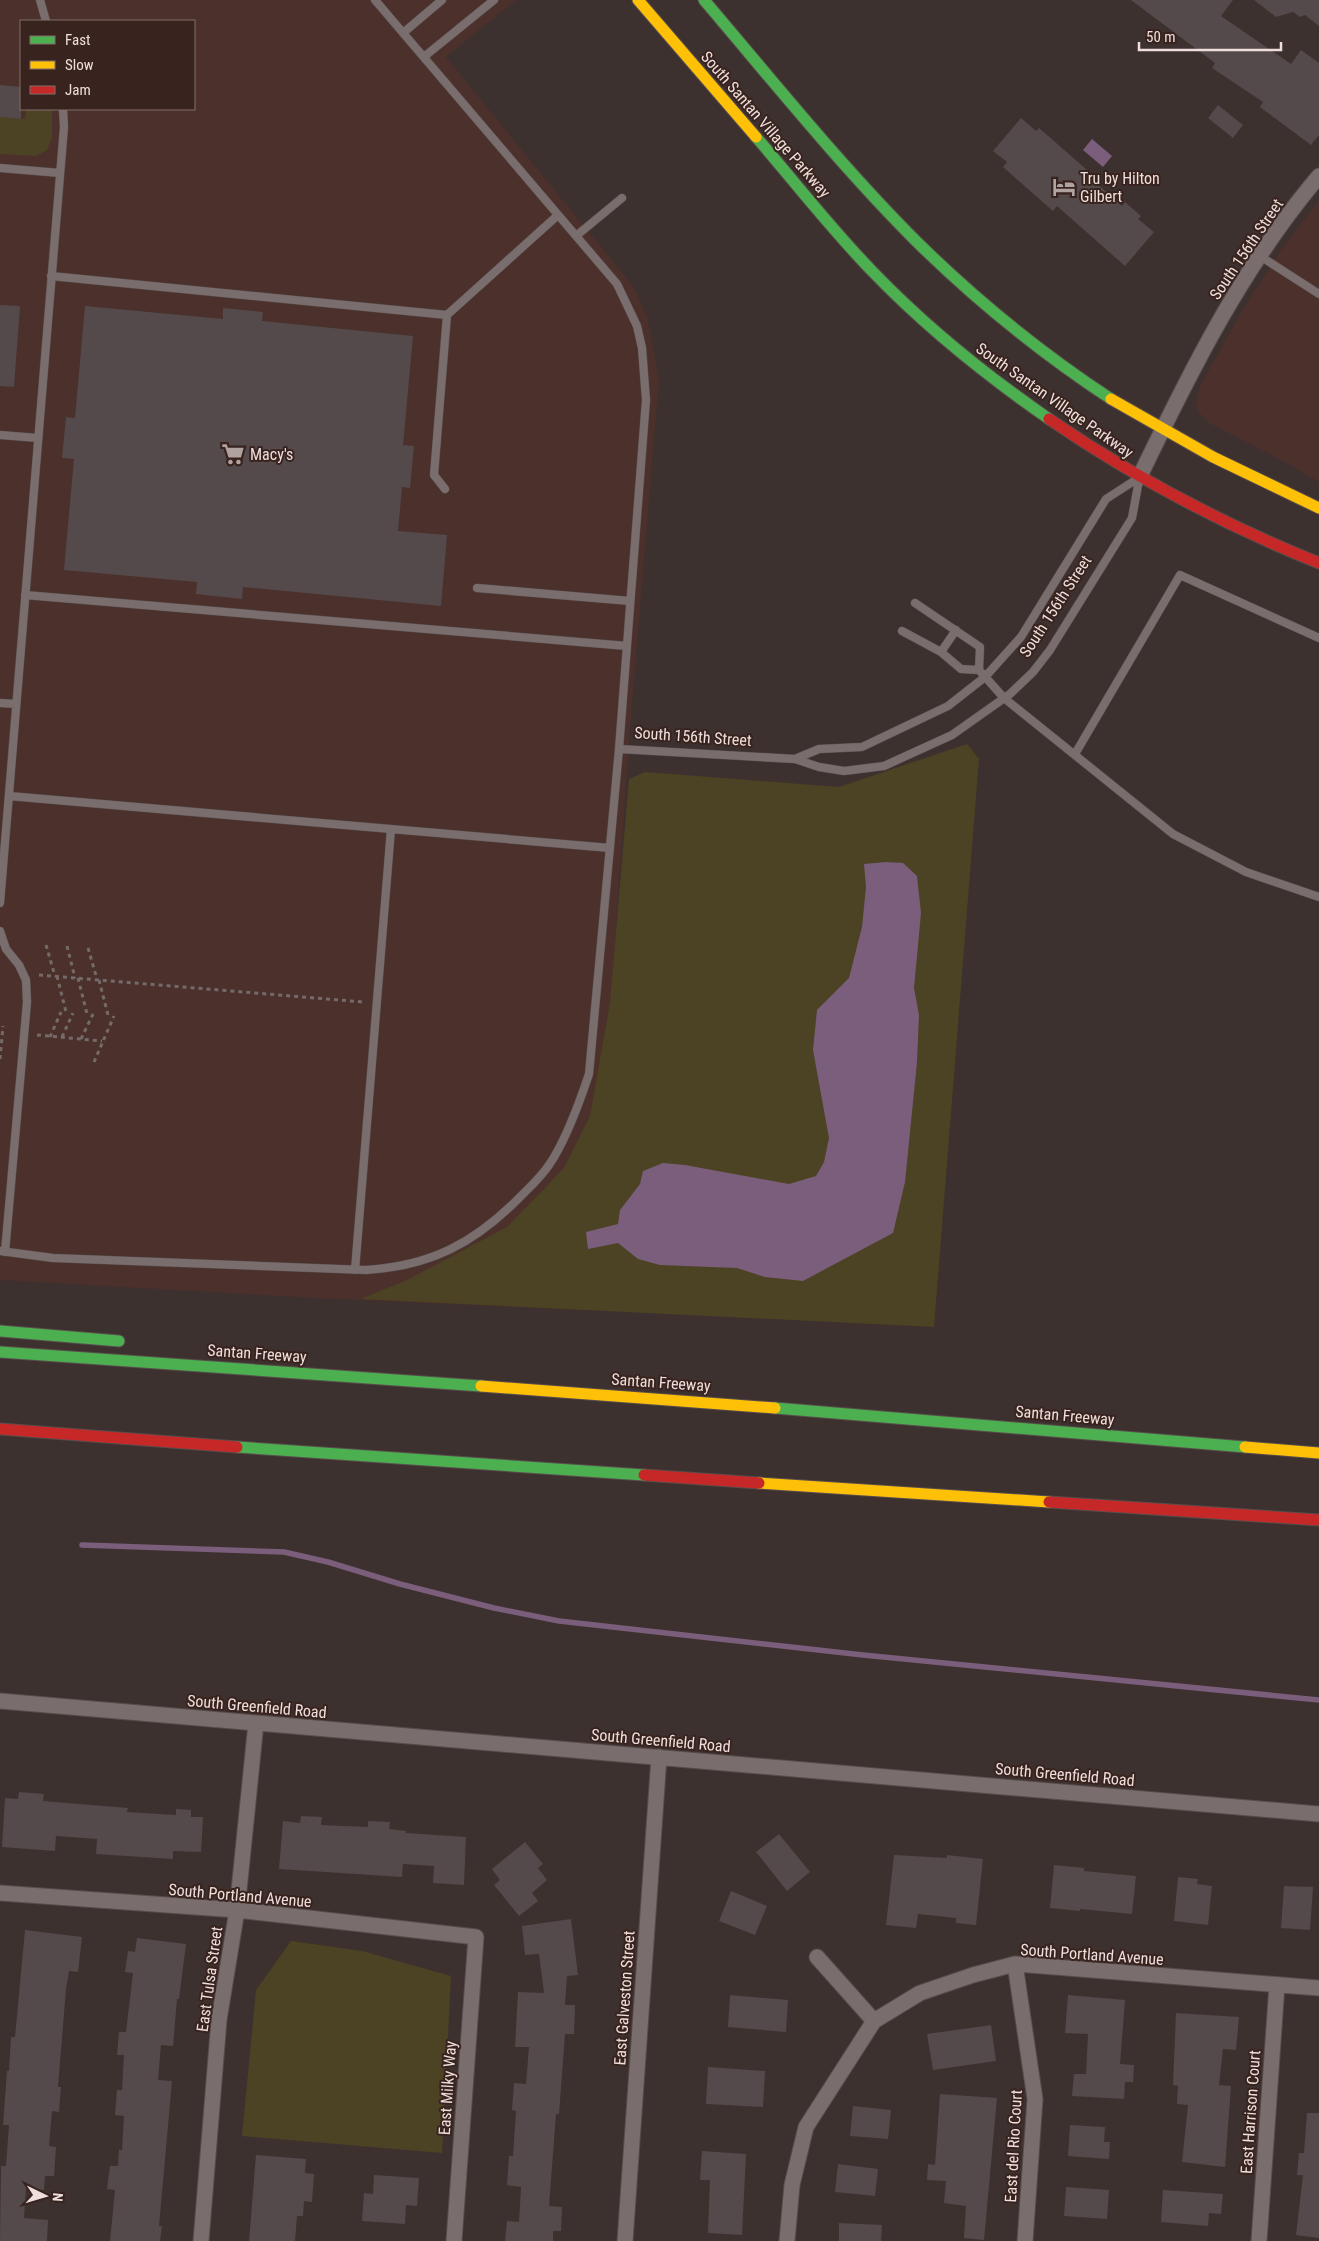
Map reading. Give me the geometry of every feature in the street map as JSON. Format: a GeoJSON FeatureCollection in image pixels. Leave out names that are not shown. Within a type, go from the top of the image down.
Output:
{"type":"FeatureCollection","features":[{"type":"Feature","properties":{"kind":"main road","name":"South Santan Village Parkway"},"geometry":{"type":"LineString","coordinates":[[638,0],[882,280],[964,356],[1044,416],[1139,478],[1222,520],[1319,563]]}},
{"type":"Feature","properties":{"kind":"main road","name":"South Santan Village Parkway"},"geometry":{"type":"LineString","coordinates":[[704,0],[831,149],[923,248],[982,302],[1027,338],[1110,398],[1162,430],[1319,508]]}},
{"type":"Feature","properties":{"kind":"main road"},"geometry":{"type":"LineString","coordinates":[[0,1331],[132,1342]]}},
{"type":"Feature","properties":{"kind":"main road","name":"Santan Freeway"},"geometry":{"type":"LineString","coordinates":[[0,1352],[485,1385],[835,1412],[1319,1453]]}},
{"type":"Feature","properties":{"kind":"main road"},"geometry":{"type":"LineString","coordinates":[[289,1361],[485,1385]]}},
{"type":"Feature","properties":{"kind":"main road"},"geometry":{"type":"LineString","coordinates":[[0,1429],[374,1457],[1319,1520]]}},
{"type":"Feature","properties":{"kind":"main road"},"geometry":{"type":"LineString","coordinates":[[45,1444],[100,1436]]}},
{"type":"Feature","properties":{"kind":"street","name":"South 156th Street"},"geometry":{"type":"LineString","coordinates":[[1139,478],[1214,329],[1260,256],[1319,176]]}},
{"type":"Feature","properties":{"kind":"street","name":"South Greenfield Road"},"geometry":{"type":"LineString","coordinates":[[0,1701],[1319,1814]]}},
{"type":"Feature","properties":{"kind":"street","name":"East Tulsa Street"},"geometry":{"type":"LineString","coordinates":[[201,2241],[219,2020],[237,1910],[256,1723]]}},
{"type":"Feature","properties":{"kind":"street","name":"East Galveston Street"},"geometry":{"type":"LineString","coordinates":[[625,2241],[659,1758]]}},
{"type":"Feature","properties":{"kind":"street","name":"South Portland Avenue"},"geometry":{"type":"LineString","coordinates":[[0,1894],[237,1910],[476,1938]]}},
{"type":"Feature","properties":{"kind":"street","name":"East Milky Way"},"geometry":{"type":"LineString","coordinates":[[454,2241],[476,1938]]}},
{"type":"Feature","properties":{"kind":"street"},"geometry":{"type":"LineString","coordinates":[[787,2241],[792,2185],[806,2126],[874,2021],[818,1957]]}},
{"type":"Feature","properties":{"kind":"street","name":"South Portland Avenue"},"geometry":{"type":"LineString","coordinates":[[874,2021],[920,1993],[973,1975],[1015,1964],[1319,1988]]}},
{"type":"Feature","properties":{"kind":"street","name":"East del Rio Court"},"geometry":{"type":"LineString","coordinates":[[1015,1964],[1036,2099],[1025,2241]]}},
{"type":"Feature","properties":{"kind":"street","name":"East Harrison Court"},"geometry":{"type":"LineString","coordinates":[[1259,2241],[1277,1985]]}},
{"type":"Feature","properties":{"kind":"lane"},"geometry":{"type":"LineString","coordinates":[[40,0],[46,20]]}},
{"type":"Feature","properties":{"kind":"lane"},"geometry":{"type":"LineString","coordinates":[[0,931],[3,947],[19,964],[26,980],[27,1002],[2,1252],[53,1258],[354,1270],[396,1268],[448,1252],[475,1235],[510,1207],[550,1165],[579,1104],[589,1074],[619,749],[646,400],[642,348],[637,326],[617,284],[375,0]]}},
{"type":"Feature","properties":{"kind":"lane"},"geometry":{"type":"LineString","coordinates":[[404,33],[442,0]]}},
{"type":"Feature","properties":{"kind":"lane"},"geometry":{"type":"LineString","coordinates":[[424,56],[494,0]]}},
{"type":"Feature","properties":{"kind":"lane"},"geometry":{"type":"LineString","coordinates":[[0,903],[2,853],[9,796],[60,173],[63,110]]}},
{"type":"Feature","properties":{"kind":"lane"},"geometry":{"type":"LineString","coordinates":[[0,168],[60,173]]}},
{"type":"Feature","properties":{"kind":"lane"},"geometry":{"type":"LineString","coordinates":[[576,236],[622,198]]}},
{"type":"Feature","properties":{"kind":"lane"},"geometry":{"type":"LineString","coordinates":[[445,489],[434,475],[446,315],[558,215]]}},
{"type":"Feature","properties":{"kind":"lane"},"geometry":{"type":"LineString","coordinates":[[1260,256],[1319,294]]}},
{"type":"Feature","properties":{"kind":"lane"},"geometry":{"type":"LineString","coordinates":[[51,276],[446,315]]}},
{"type":"Feature","properties":{"kind":"lane"},"geometry":{"type":"LineString","coordinates":[[0,434],[38,438]]}},
{"type":"Feature","properties":{"kind":"lane","name":"South 156th Street"},"geometry":{"type":"LineString","coordinates":[[795,759],[819,749],[862,747],[948,706],[985,677],[1021,637],[1106,499],[1139,478]]}},
{"type":"Feature","properties":{"kind":"lane","name":"South 156th Street"},"geometry":{"type":"LineString","coordinates":[[619,749],[795,759],[819,767],[844,771],[884,766],[952,735],[1004,698],[1033,672],[1050,650],[1132,518],[1139,478]]}},
{"type":"Feature","properties":{"kind":"lane"},"geometry":{"type":"LineString","coordinates":[[1074,754],[1180,575],[1319,638]]}},
{"type":"Feature","properties":{"kind":"lane"},"geometry":{"type":"LineString","coordinates":[[477,588],[630,601]]}},
{"type":"Feature","properties":{"kind":"lane"},"geometry":{"type":"LineString","coordinates":[[25,595],[627,646]]}},
{"type":"Feature","properties":{"kind":"lane"},"geometry":{"type":"LineString","coordinates":[[915,603],[980,647],[979,670],[1004,698],[1173,834],[1246,872],[1319,897]]}},
{"type":"Feature","properties":{"kind":"lane"},"geometry":{"type":"LineString","coordinates":[[941,652],[956,630]]}},
{"type":"Feature","properties":{"kind":"lane"},"geometry":{"type":"LineString","coordinates":[[902,631],[941,652],[961,669],[979,670]]}},
{"type":"Feature","properties":{"kind":"lane"},"geometry":{"type":"LineString","coordinates":[[0,703],[16,704]]}},
{"type":"Feature","properties":{"kind":"lane"},"geometry":{"type":"LineString","coordinates":[[9,796],[610,848]]}},
{"type":"Feature","properties":{"kind":"lane"},"geometry":{"type":"LineString","coordinates":[[354,1270],[392,829]]}},
{"type":"Feature","properties":{"kind":"path"},"geometry":{"type":"LineString","coordinates":[[46,945],[56,976],[64,1012],[50,1037]]}},
{"type":"Feature","properties":{"kind":"path"},"geometry":{"type":"LineString","coordinates":[[67,946],[87,1014]]}},
{"type":"Feature","properties":{"kind":"path"},"geometry":{"type":"LineString","coordinates":[[88,948],[108,1015]]}},
{"type":"Feature","properties":{"kind":"path"},"geometry":{"type":"LineString","coordinates":[[39,975],[363,1002]]}},
{"type":"Feature","properties":{"kind":"path"},"geometry":{"type":"LineString","coordinates":[[62,1038],[73,1013]]}},
{"type":"Feature","properties":{"kind":"path"},"geometry":{"type":"LineString","coordinates":[[81,1039],[93,1014]]}},
{"type":"Feature","properties":{"kind":"path"},"geometry":{"type":"LineString","coordinates":[[94,1062],[114,1016]]}},
{"type":"Feature","properties":{"kind":"path"},"geometry":{"type":"LineString","coordinates":[[0,1059],[3,1026]]}},
{"type":"Feature","properties":{"kind":"path"},"geometry":{"type":"LineString","coordinates":[[2,1032],[10,1033]]}},
{"type":"Feature","properties":{"kind":"path"},"geometry":{"type":"LineString","coordinates":[[37,1035],[102,1041]]}},
{"type":"Feature","properties":{"kind":"shaded area"},"geometry":{"type":"Polygon","coordinates":[[[0,0],[516,0],[446,57],[633,286],[647,316],[659,379],[630,729],[589,1310],[334,1299],[0,1280],[0,0]]]}},
{"type":"Feature","properties":{"kind":"shaded area"},"geometry":{"type":"Polygon","coordinates":[[[26,110],[52,110],[52,138],[47,150],[36,156],[0,154],[0,117],[25,119],[26,110]]]}},
{"type":"Feature","properties":{"kind":"shaded area"},"geometry":{"type":"Polygon","coordinates":[[[1092,139],[1112,156],[1103,167],[1083,150],[1092,139]]]}},
{"type":"Feature","properties":{"kind":"shaded area"},"geometry":{"type":"Polygon","coordinates":[[[1319,201],[1319,482],[1287,463],[1209,423],[1197,410],[1196,401],[1200,386],[1243,309],[1281,250],[1319,201]]]}},
{"type":"Feature","properties":{"kind":"shaded area"},"geometry":{"type":"Polygon","coordinates":[[[967,744],[979,759],[934,1327],[361,1299],[409,1279],[507,1227],[564,1168],[590,1116],[610,1003],[629,779],[645,772],[839,787],[967,744]]]}},
{"type":"Feature","properties":{"kind":"shaded area"},"geometry":{"type":"Polygon","coordinates":[[[903,863],[917,876],[921,913],[914,988],[919,1015],[917,1062],[905,1182],[893,1233],[803,1281],[765,1277],[737,1268],[660,1265],[638,1259],[618,1243],[588,1249],[586,1232],[618,1224],[620,1210],[640,1184],[643,1171],[663,1163],[685,1165],[789,1184],[816,1176],[824,1162],[829,1138],[813,1050],[817,1010],[849,978],[862,927],[866,887],[864,864],[903,863]]]}},
{"type":"Feature","properties":{"kind":"shaded area"},"geometry":{"type":"Polygon","coordinates":[[[291,1941],[362,1951],[451,1976],[442,2153],[242,2136],[256,1990],[291,1941]]]}},
{"type":"Feature","properties":{"kind":"building"},"geometry":{"type":"Polygon","coordinates":[[[1131,0],[1233,0],[1221,16],[1291,64],[1301,50],[1319,63],[1319,135],[1311,145],[1260,107],[1263,102],[1212,68],[1215,63],[1131,0]]]}},
{"type":"Feature","properties":{"kind":"building"},"geometry":{"type":"Polygon","coordinates":[[[1254,0],[1319,0],[1319,26],[1305,15],[1300,17],[1293,12],[1276,17],[1254,0]]]}},
{"type":"Feature","properties":{"kind":"building"},"geometry":{"type":"Polygon","coordinates":[[[0,85],[20,87],[21,119],[0,117],[0,85]]]}},
{"type":"Feature","properties":{"kind":"building"},"geometry":{"type":"Polygon","coordinates":[[[1218,105],[1243,125],[1233,138],[1208,118],[1218,105]]]}},
{"type":"Feature","properties":{"kind":"building","name":"Tru by Hilton Gilbert"},"geometry":{"type":"Polygon","coordinates":[[[1021,118],[1036,131],[1039,128],[1087,170],[1085,173],[1122,206],[1125,202],[1141,216],[1138,219],[1154,232],[1125,266],[1057,206],[1053,211],[1003,167],[1007,162],[993,151],[1021,118]]]}},
{"type":"Feature","properties":{"kind":"building"},"geometry":{"type":"Polygon","coordinates":[[[0,305],[20,306],[14,387],[0,386],[0,305]]]}},
{"type":"Feature","properties":{"kind":"building"},"geometry":{"type":"Polygon","coordinates":[[[85,306],[223,319],[223,308],[263,312],[262,321],[413,336],[403,445],[414,446],[410,488],[402,487],[398,531],[447,535],[441,606],[243,587],[242,599],[196,594],[197,582],[64,570],[74,459],[62,458],[66,417],[75,418],[85,306]]]}},
{"type":"Feature","properties":{"kind":"building"},"geometry":{"type":"Polygon","coordinates":[[[19,1792],[44,1794],[43,1801],[128,1808],[127,1812],[176,1815],[176,1809],[191,1810],[191,1817],[203,1817],[201,1852],[173,1851],[173,1859],[96,1854],[97,1839],[56,1836],[55,1851],[2,1847],[5,1798],[18,1799],[19,1792]]]}},
{"type":"Feature","properties":{"kind":"building"},"geometry":{"type":"Polygon","coordinates":[[[301,1816],[322,1817],[321,1825],[368,1827],[368,1821],[390,1822],[389,1829],[406,1831],[406,1833],[466,1837],[464,1885],[433,1883],[434,1866],[403,1864],[402,1877],[279,1869],[283,1821],[300,1823],[301,1816]]]}},
{"type":"Feature","properties":{"kind":"building"},"geometry":{"type":"Polygon","coordinates":[[[779,1834],[810,1872],[787,1891],[756,1852],[779,1834]]]}},
{"type":"Feature","properties":{"kind":"building"},"geometry":{"type":"Polygon","coordinates":[[[525,1842],[543,1864],[538,1868],[547,1880],[532,1893],[538,1901],[519,1916],[494,1885],[500,1880],[492,1869],[525,1842]]]}},
{"type":"Feature","properties":{"kind":"building"},"geometry":{"type":"Polygon","coordinates":[[[894,1855],[947,1858],[947,1855],[983,1859],[976,1925],[956,1923],[956,1918],[918,1914],[916,1928],[886,1925],[894,1855]]]}},
{"type":"Feature","properties":{"kind":"building"},"geometry":{"type":"Polygon","coordinates":[[[1054,1865],[1084,1868],[1084,1871],[1136,1876],[1132,1914],[1050,1908],[1054,1865]]]}},
{"type":"Feature","properties":{"kind":"building"},"geometry":{"type":"Polygon","coordinates":[[[1178,1877],[1198,1879],[1197,1884],[1212,1886],[1208,1925],[1174,1921],[1178,1877]]]}},
{"type":"Feature","properties":{"kind":"building"},"geometry":{"type":"Polygon","coordinates":[[[1284,1886],[1313,1887],[1310,1930],[1281,1928],[1284,1886]]]}},
{"type":"Feature","properties":{"kind":"building"},"geometry":{"type":"Polygon","coordinates":[[[731,1891],[767,1906],[755,1935],[719,1921],[731,1891]]]}},
{"type":"Feature","properties":{"kind":"building"},"geometry":{"type":"Polygon","coordinates":[[[571,1919],[578,1975],[567,1976],[565,2005],[575,2005],[574,2034],[565,2034],[559,2114],[556,2114],[549,2206],[562,2207],[561,2231],[553,2231],[553,2241],[505,2241],[507,2221],[519,2222],[521,2187],[507,2185],[509,2156],[513,2156],[516,2111],[512,2110],[514,2083],[526,2084],[529,2047],[515,2047],[518,1992],[544,1993],[539,1954],[525,1955],[522,1926],[571,1919]]]}},
{"type":"Feature","properties":{"kind":"building"},"geometry":{"type":"Polygon","coordinates":[[[25,1930],[82,1937],[78,1972],[69,1971],[66,1989],[58,2087],[61,2087],[59,2112],[52,2111],[49,2146],[56,2147],[54,2176],[45,2176],[44,2190],[26,2189],[24,2218],[48,2220],[47,2241],[0,2241],[1,2166],[6,2166],[9,2125],[3,2125],[7,2071],[9,2071],[11,2037],[15,2037],[25,1930]]]}},
{"type":"Feature","properties":{"kind":"building"},"geometry":{"type":"Polygon","coordinates":[[[137,1938],[186,1944],[179,1999],[177,1999],[173,2046],[161,2045],[158,2080],[172,2081],[159,2226],[162,2226],[160,2241],[110,2241],[115,2190],[107,2189],[110,2166],[118,2166],[119,2150],[122,2150],[124,2116],[115,2115],[117,2090],[122,2090],[124,2055],[117,2055],[119,2032],[126,2032],[133,1973],[125,1972],[128,1951],[135,1952],[137,1938]]]}},
{"type":"Feature","properties":{"kind":"building"},"geometry":{"type":"Polygon","coordinates":[[[730,1995],[788,2000],[786,2032],[728,2027],[730,1995]]]}},
{"type":"Feature","properties":{"kind":"building"},"geometry":{"type":"Polygon","coordinates":[[[1068,1995],[1125,2000],[1120,2064],[1134,2065],[1133,2082],[1125,2082],[1124,2099],[1072,2096],[1074,2074],[1086,2074],[1088,2034],[1065,2033],[1068,1995]]]}},
{"type":"Feature","properties":{"kind":"building"},"geometry":{"type":"Polygon","coordinates":[[[1176,2013],[1239,2017],[1236,2050],[1223,2049],[1219,2085],[1231,2086],[1225,2167],[1182,2162],[1188,2105],[1177,2104],[1178,2086],[1173,2085],[1176,2013]]]}},
{"type":"Feature","properties":{"kind":"building"},"geometry":{"type":"Polygon","coordinates":[[[991,2025],[996,2061],[933,2070],[927,2034],[991,2025]]]}},
{"type":"Feature","properties":{"kind":"building"},"geometry":{"type":"Polygon","coordinates":[[[708,2067],[765,2071],[763,2107],[706,2104],[708,2067]]]}},
{"type":"Feature","properties":{"kind":"building"},"geometry":{"type":"Polygon","coordinates":[[[940,2094],[997,2098],[984,2240],[964,2238],[966,2206],[944,2203],[946,2181],[927,2180],[928,2164],[935,2165],[940,2094]]]}},
{"type":"Feature","properties":{"kind":"building"},"geometry":{"type":"Polygon","coordinates":[[[853,2106],[891,2110],[888,2139],[850,2136],[853,2106]]]}},
{"type":"Feature","properties":{"kind":"building"},"geometry":{"type":"Polygon","coordinates":[[[1307,2113],[1319,2113],[1319,2238],[1296,2235],[1303,2175],[1297,2175],[1299,2153],[1304,2153],[1307,2113]]]}},
{"type":"Feature","properties":{"kind":"building"},"geometry":{"type":"Polygon","coordinates":[[[1070,2125],[1105,2127],[1104,2142],[1110,2142],[1109,2159],[1068,2156],[1070,2125]]]}},
{"type":"Feature","properties":{"kind":"building"},"geometry":{"type":"Polygon","coordinates":[[[702,2151],[746,2154],[742,2235],[708,2233],[710,2180],[700,2180],[702,2151]]]}},
{"type":"Feature","properties":{"kind":"building"},"geometry":{"type":"Polygon","coordinates":[[[256,2155],[306,2159],[305,2173],[314,2174],[312,2202],[304,2201],[303,2216],[297,2216],[295,2241],[249,2241],[256,2155]]]}},
{"type":"Feature","properties":{"kind":"building"},"geometry":{"type":"Polygon","coordinates":[[[838,2164],[878,2169],[875,2196],[835,2192],[838,2164]]]}},
{"type":"Feature","properties":{"kind":"building"},"geometry":{"type":"Polygon","coordinates":[[[374,2175],[419,2178],[417,2206],[406,2205],[405,2224],[362,2221],[364,2193],[373,2194],[374,2175]]]}},
{"type":"Feature","properties":{"kind":"building"},"geometry":{"type":"Polygon","coordinates":[[[1066,2187],[1109,2190],[1107,2219],[1064,2216],[1066,2187]]]}},
{"type":"Feature","properties":{"kind":"building"},"geometry":{"type":"Polygon","coordinates":[[[1163,2190],[1223,2194],[1221,2214],[1209,2213],[1208,2226],[1161,2222],[1163,2190]]]}},
{"type":"Feature","properties":{"kind":"building"},"geometry":{"type":"Polygon","coordinates":[[[839,2223],[882,2225],[881,2241],[839,2241],[839,2223]]]}},
{"type":"Feature","properties":{"kind":"waterway"},"geometry":{"type":"LineString","coordinates":[[82,1545],[284,1552],[328,1562],[400,1584],[494,1608],[559,1621],[863,1655],[1319,1700]]}},
{"type":"Feature","properties":{"kind":"traffic: fast"},"geometry":{"type":"LineString","coordinates":[[704,0],[861,184],[917,242],[962,285],[1010,325],[1059,363],[1111,399]]}},
{"type":"Feature","properties":{"kind":"traffic: fast"},"geometry":{"type":"LineString","coordinates":[[756,137],[843,240],[893,292],[958,350],[1049,419]]}},
{"type":"Feature","properties":{"kind":"traffic: fast"},"geometry":{"type":"LineString","coordinates":[[0,1331],[119,1341]]}},
{"type":"Feature","properties":{"kind":"traffic: fast"},"geometry":{"type":"LineString","coordinates":[[0,1352],[481,1386]]}},
{"type":"Feature","properties":{"kind":"traffic: fast"},"geometry":{"type":"LineString","coordinates":[[775,1408],[1245,1447]]}},
{"type":"Feature","properties":{"kind":"traffic: fast"},"geometry":{"type":"LineString","coordinates":[[237,1447],[644,1475]]}},
{"type":"Feature","properties":{"kind":"traffic: slow"},"geometry":{"type":"LineString","coordinates":[[638,0],[756,137]]}},
{"type":"Feature","properties":{"kind":"traffic: slow"},"geometry":{"type":"LineString","coordinates":[[1111,399],[1213,457],[1319,508]]}},
{"type":"Feature","properties":{"kind":"traffic: slow"},"geometry":{"type":"LineString","coordinates":[[481,1386],[775,1408]]}},
{"type":"Feature","properties":{"kind":"traffic: slow"},"geometry":{"type":"LineString","coordinates":[[1245,1447],[1319,1453]]}},
{"type":"Feature","properties":{"kind":"traffic: slow"},"geometry":{"type":"LineString","coordinates":[[759,1483],[1049,1502]]}},
{"type":"Feature","properties":{"kind":"traffic: jam"},"geometry":{"type":"LineString","coordinates":[[1049,419],[1114,461],[1180,498],[1248,532],[1319,563]]}},
{"type":"Feature","properties":{"kind":"traffic: jam"},"geometry":{"type":"LineString","coordinates":[[0,1429],[237,1447]]}},
{"type":"Feature","properties":{"kind":"traffic: jam"},"geometry":{"type":"LineString","coordinates":[[644,1475],[759,1483]]}},
{"type":"Feature","properties":{"kind":"traffic: jam"},"geometry":{"type":"LineString","coordinates":[[1049,1502],[1319,1520]]}},
{"type":"Feature","properties":{"kind":"place","name":"Tru by Hilton Gilbert"},"geometry":{"type":"Point","coordinates":[1064,187]}},
{"type":"Feature","properties":{"kind":"place","name":"Macy's"},"geometry":{"type":"Point","coordinates":[233,454]}}]}
